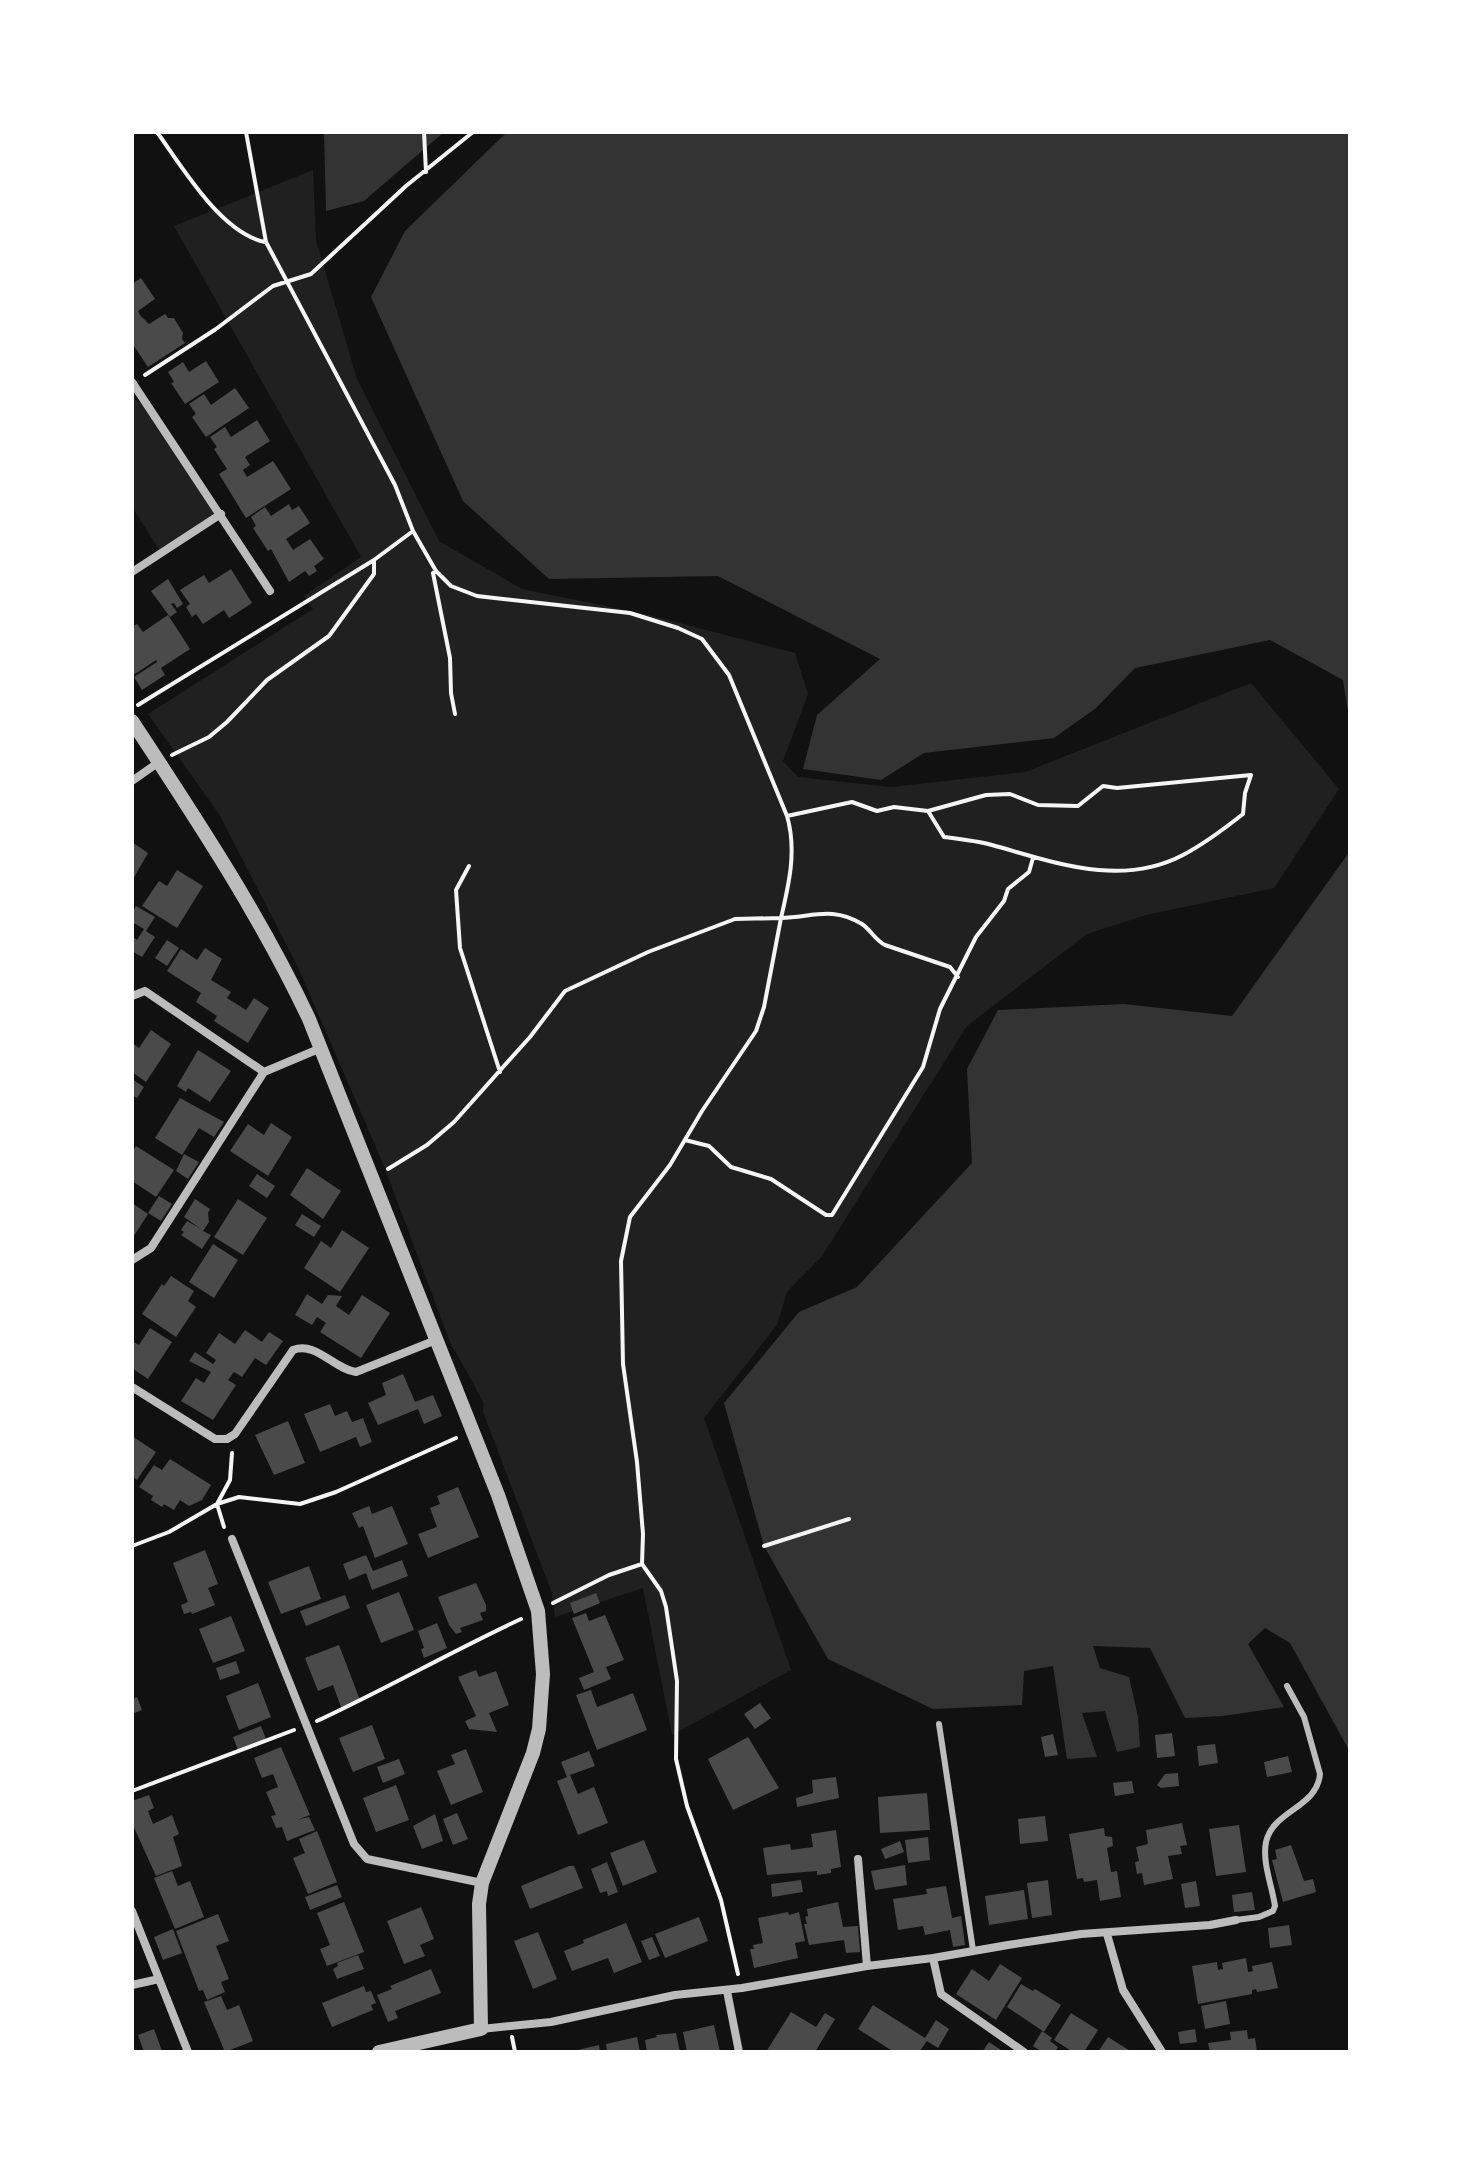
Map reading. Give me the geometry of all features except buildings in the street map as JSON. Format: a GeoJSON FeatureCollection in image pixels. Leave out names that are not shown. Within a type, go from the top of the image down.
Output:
{"type":"FeatureCollection","features":[{"type":"Feature","properties":{"kind":"street"},"geometry":{"type":"LineString","coordinates":[[136,380],[270,591]]}},
{"type":"Feature","properties":{"kind":"street"},"geometry":{"type":"LineString","coordinates":[[132,572],[221,514]]}},
{"type":"Feature","properties":{"kind":"street"},"geometry":{"type":"LineString","coordinates":[[132,721],[288,975],[321,1048],[472,1430],[538,1611],[543,1674],[539,1729],[533,1753],[482,1883],[479,1904],[481,2029]]}},
{"type":"Feature","properties":{"kind":"street"},"geometry":{"type":"LineString","coordinates":[[132,781],[159,762]]}},
{"type":"Feature","properties":{"kind":"street"},"geometry":{"type":"LineString","coordinates":[[132,996],[145,991],[264,1072]]}},
{"type":"Feature","properties":{"kind":"street"},"geometry":{"type":"LineString","coordinates":[[132,1260],[151,1248],[264,1072],[321,1048]]}},
{"type":"Feature","properties":{"kind":"street"},"geometry":{"type":"LineString","coordinates":[[132,1387],[215,1439],[227,1439],[241,1427],[293,1350],[309,1348],[348,1371],[356,1372],[436,1340]]}},
{"type":"Feature","properties":{"kind":"street"},"geometry":{"type":"LineString","coordinates":[[232,1539],[354,1844],[367,1859],[482,1883]]}},
{"type":"Feature","properties":{"kind":"street"},"geometry":{"type":"LineString","coordinates":[[858,1859],[867,1966]]}},
{"type":"Feature","properties":{"kind":"street"},"geometry":{"type":"LineString","coordinates":[[132,1911],[188,2052]]}},
{"type":"Feature","properties":{"kind":"street"},"geometry":{"type":"LineString","coordinates":[[379,2052],[481,2029],[551,2022],[675,1995],[727,1991],[867,1966],[1081,1934],[1236,1920]]}},
{"type":"Feature","properties":{"kind":"street"},"geometry":{"type":"LineString","coordinates":[[1107,1934],[1123,1990],[1162,2052]]}},
{"type":"Feature","properties":{"kind":"street"},"geometry":{"type":"LineString","coordinates":[[933,1958],[941,1994],[1024,2052]]}},
{"type":"Feature","properties":{"kind":"street"},"geometry":{"type":"LineString","coordinates":[[132,1985],[159,1979]]}},
{"type":"Feature","properties":{"kind":"street"},"geometry":{"type":"LineString","coordinates":[[727,1991],[739,2052]]}},
{"type":"Feature","properties":{"kind":"lane"},"geometry":{"type":"LineString","coordinates":[[1236,1920],[1259,1917],[1273,1911],[1275,1906],[1267,1862],[1267,1839],[1271,1829],[1307,1801],[1319,1784],[1320,1774],[1304,1717],[1287,1686]]}},
{"type":"Feature","properties":{"kind":"lane"},"geometry":{"type":"LineString","coordinates":[[939,1724],[973,1950]]}},
{"type":"Feature","properties":{"kind":"path"},"geometry":{"type":"LineString","coordinates":[[157,132],[191,180],[222,216],[252,238],[266,242]]}},
{"type":"Feature","properties":{"kind":"path"},"geometry":{"type":"LineString","coordinates":[[246,132],[266,242],[395,485],[413,531],[436,571],[451,586],[477,596],[630,613],[702,639],[729,675],[792,832],[792,859],[767,994],[756,1031],[670,1165],[630,1217],[621,1261],[623,1364],[640,1493],[642,1564],[661,1591],[666,1607],[677,1681],[676,1759],[687,1806],[721,1900],[742,1988]]}},
{"type":"Feature","properties":{"kind":"path"},"geometry":{"type":"LineString","coordinates":[[424,132],[426,172]]}},
{"type":"Feature","properties":{"kind":"path"},"geometry":{"type":"LineString","coordinates":[[136,380],[216,329],[273,286],[311,274],[371,218],[473,132]]}},
{"type":"Feature","properties":{"kind":"path"},"geometry":{"type":"LineString","coordinates":[[132,709],[374,560],[413,531]]}},
{"type":"Feature","properties":{"kind":"path"},"geometry":{"type":"LineString","coordinates":[[187,747],[218,729],[267,680],[329,636],[374,574],[374,560]]}},
{"type":"Feature","properties":{"kind":"path"},"geometry":{"type":"LineString","coordinates":[[436,571],[433,573],[450,658],[455,714]]}},
{"type":"Feature","properties":{"kind":"path"},"geometry":{"type":"LineString","coordinates":[[787,816],[852,802],[877,811],[894,807],[928,811],[998,794],[1010,794],[1038,805],[1078,806],[1103,786],[1129,787],[1251,775],[1243,814],[1180,857],[1146,868],[1101,872],[1033,858],[989,844],[944,837],[928,811]]}},
{"type":"Feature","properties":{"kind":"path"},"geometry":{"type":"LineString","coordinates":[[685,1140],[709,1146],[731,1167],[771,1179],[826,1215],[832,1215],[923,1067],[940,1009],[976,937],[1004,901],[1008,889],[1029,872],[1033,858]]}},
{"type":"Feature","properties":{"kind":"path"},"geometry":{"type":"LineString","coordinates":[[469,866],[456,890],[460,948],[500,1072]]}},
{"type":"Feature","properties":{"kind":"path"},"geometry":{"type":"LineString","coordinates":[[371,1179],[427,1145],[454,1122],[500,1072],[565,991],[648,952],[735,919],[835,912],[866,927],[885,945],[950,967],[958,977]]}},
{"type":"Feature","properties":{"kind":"path"},"geometry":{"type":"LineString","coordinates":[[132,1546],[169,1532],[217,1504],[239,1497],[300,1504],[336,1492],[472,1430]]}},
{"type":"Feature","properties":{"kind":"path"},"geometry":{"type":"LineString","coordinates":[[227,1439],[233,1456],[230,1480],[217,1504],[232,1539]]}},
{"type":"Feature","properties":{"kind":"path"},"geometry":{"type":"LineString","coordinates":[[764,1546],[849,1519]]}},
{"type":"Feature","properties":{"kind":"path"},"geometry":{"type":"LineString","coordinates":[[132,1791],[308,1725],[583,1587],[642,1564]]}},
{"type":"Feature","properties":{"kind":"shaded area"},"geometry":{"type":"Polygon","coordinates":[[[324,132],[444,132],[364,201],[326,211],[324,132]]]}},
{"type":"Feature","properties":{"kind":"shaded area"},"geometry":{"type":"Polygon","coordinates":[[[507,132],[1350,132],[1350,725],[1343,680],[1270,640],[1135,668],[1096,708],[1054,738],[924,753],[881,780],[803,769],[817,715],[880,659],[718,576],[549,579],[463,501],[371,297],[405,231],[507,132]]]}},
{"type":"Feature","properties":{"kind":"shaded area"},"geometry":{"type":"Polygon","coordinates":[[[313,170],[316,240],[357,379],[439,541],[522,589],[645,614],[795,653],[808,694],[783,761],[798,777],[891,787],[1025,772],[1251,683],[1339,789],[1274,888],[1146,915],[1087,934],[967,1026],[822,1256],[787,1292],[777,1325],[704,1418],[791,1670],[672,1735],[643,1588],[555,1617],[552,1593],[483,1412],[484,1403],[450,1342],[384,1166],[297,965],[219,814],[148,714],[313,609],[304,596],[361,557],[174,226],[313,170]]]}},
{"type":"Feature","properties":{"kind":"shaded area"},"geometry":{"type":"Polygon","coordinates":[[[132,397],[149,409],[218,514],[160,551],[132,507],[132,397]]]}},
{"type":"Feature","properties":{"kind":"shaded area"},"geometry":{"type":"Polygon","coordinates":[[[1350,851],[1350,1752],[1290,1643],[1265,1628],[1248,1644],[1284,1707],[1223,1716],[1185,1718],[1150,1648],[1093,1646],[1100,1668],[1129,1677],[1138,1717],[1140,1747],[1117,1752],[1105,1711],[1082,1713],[1097,1757],[1067,1759],[1053,1666],[1024,1671],[1022,1705],[933,1709],[828,1659],[764,1546],[724,1403],[799,1312],[857,1287],[972,1163],[967,1069],[998,1010],[1124,1004],[1232,1016],[1350,851]]]}}]}
